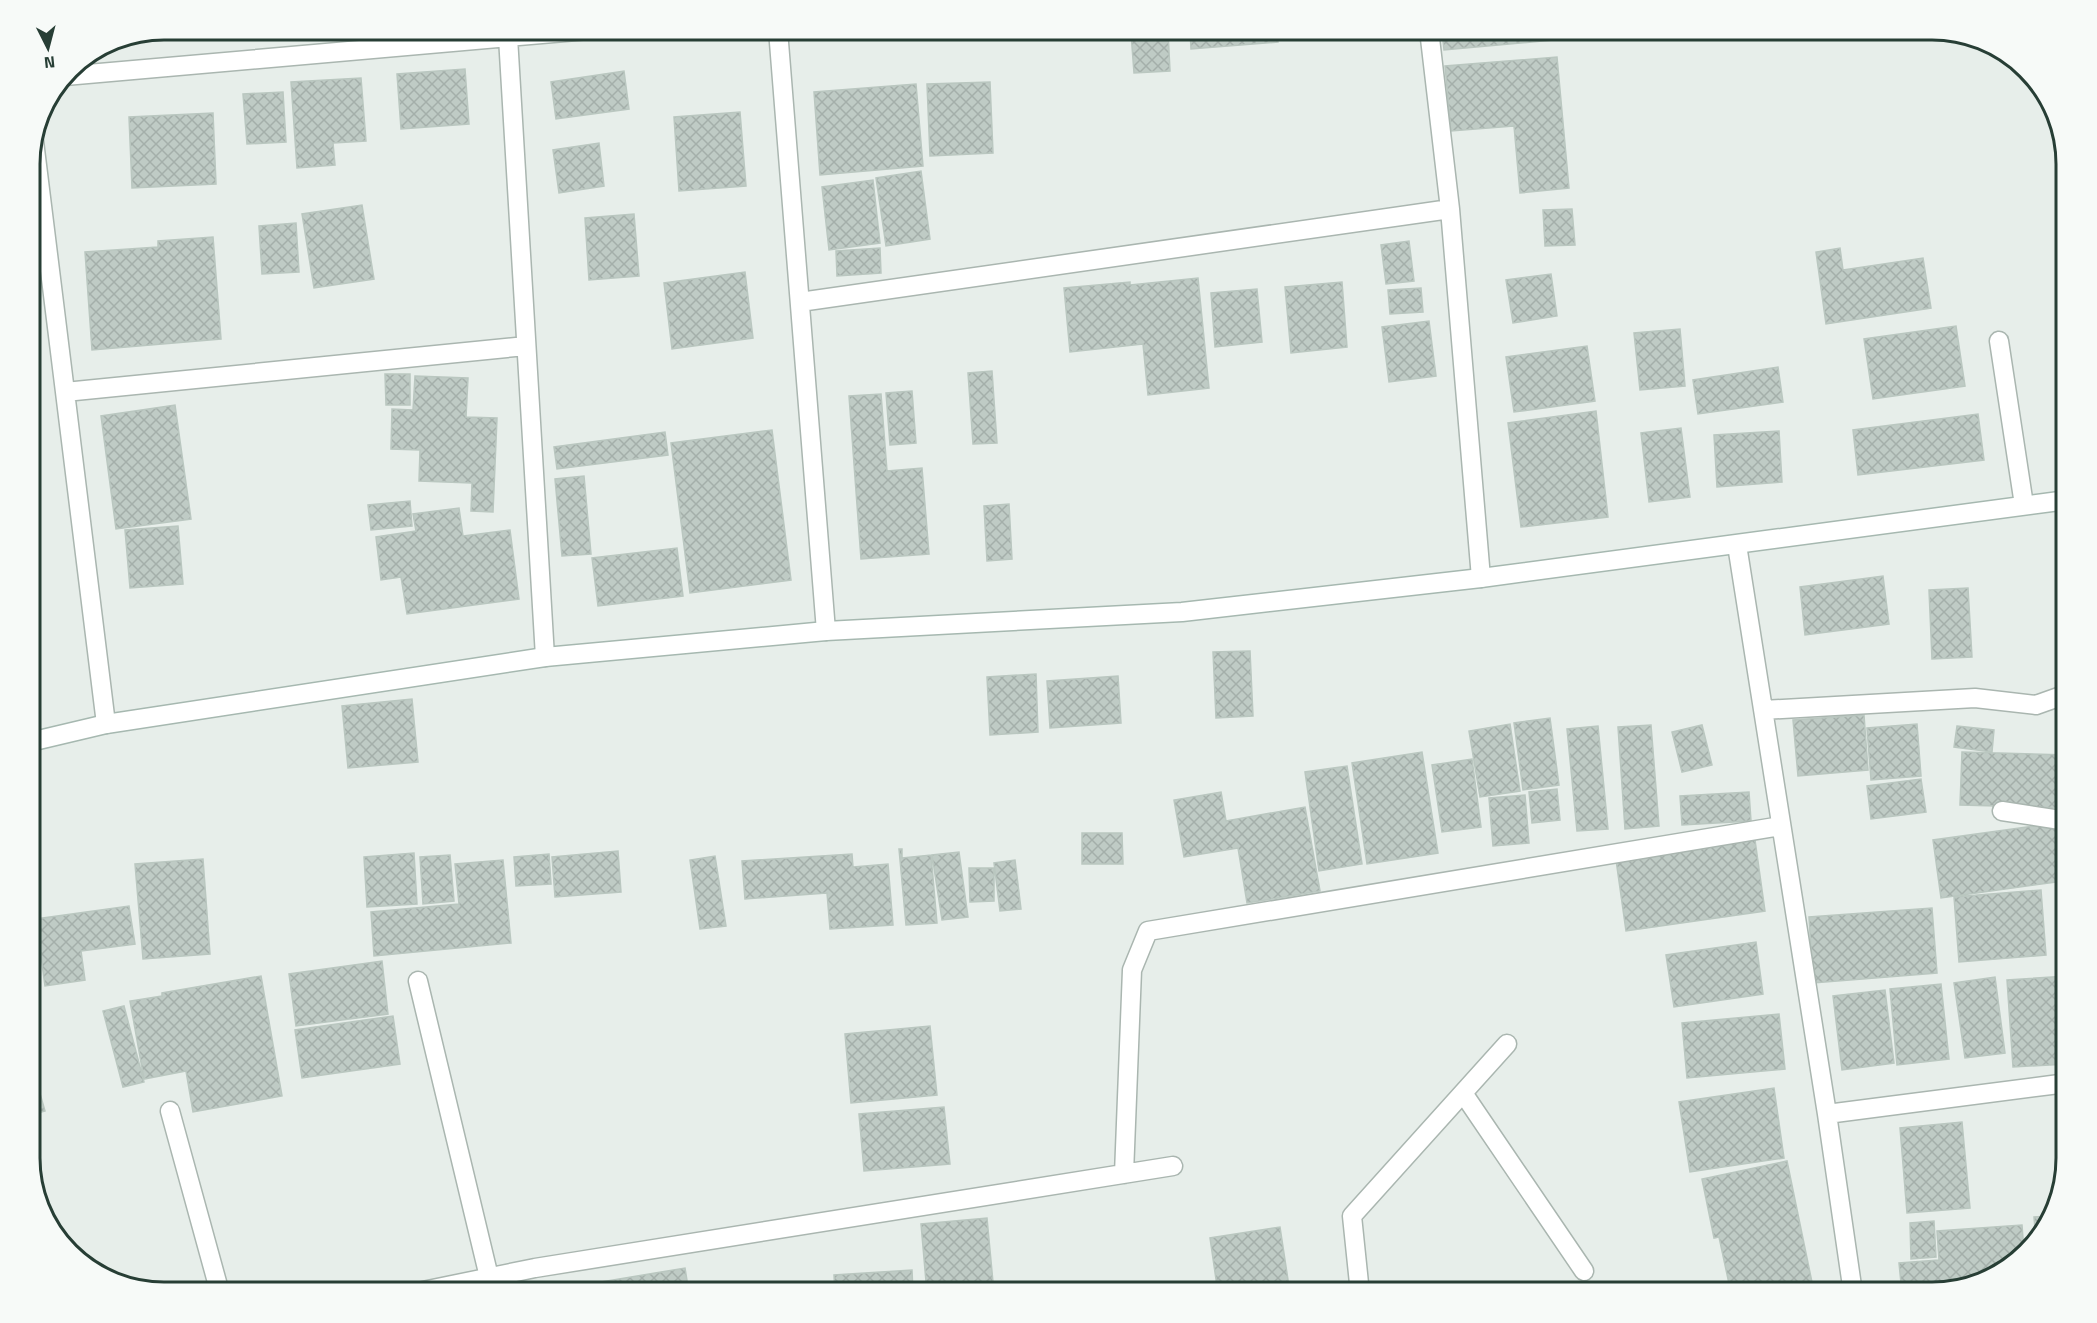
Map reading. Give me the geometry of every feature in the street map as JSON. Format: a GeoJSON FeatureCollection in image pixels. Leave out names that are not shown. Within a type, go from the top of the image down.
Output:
{"type":"FeatureCollection","features":[{"type":"Feature","properties":{"kind":"street"},"geometry":{"type":"LineString","coordinates":[[79,75],[474,40]]}},
{"type":"Feature","properties":{"kind":"street"},"geometry":{"type":"LineString","coordinates":[[508,40],[545,657]]}},
{"type":"Feature","properties":{"kind":"street"},"geometry":{"type":"LineString","coordinates":[[779,40],[826,631]]}},
{"type":"Feature","properties":{"kind":"street"},"geometry":{"type":"LineString","coordinates":[[1430,40],[1450,209],[1481,578]]}},
{"type":"Feature","properties":{"kind":"street"},"geometry":{"type":"LineString","coordinates":[[41,198],[106,724]]}},
{"type":"Feature","properties":{"kind":"street"},"geometry":{"type":"LineString","coordinates":[[800,302],[1450,209]]}},
{"type":"Feature","properties":{"kind":"street"},"geometry":{"type":"LineString","coordinates":[[1999,340],[2024,505]]}},
{"type":"Feature","properties":{"kind":"street"},"geometry":{"type":"LineString","coordinates":[[65,392],[526,346]]}},
{"type":"Feature","properties":{"kind":"street"},"geometry":{"type":"LineString","coordinates":[[41,739],[106,724],[545,657],[826,631],[1182,612],[1481,578],[2056,501]]}},
{"type":"Feature","properties":{"kind":"street"},"geometry":{"type":"LineString","coordinates":[[1737,545],[1851,1282]]}},
{"type":"Feature","properties":{"kind":"street"},"geometry":{"type":"LineString","coordinates":[[1763,710],[1976,699],[2036,705],[2056,698]]}},
{"type":"Feature","properties":{"kind":"street"},"geometry":{"type":"LineString","coordinates":[[2002,811],[2056,819]]}},
{"type":"Feature","properties":{"kind":"street"},"geometry":{"type":"LineString","coordinates":[[1124,1174],[1132,970],[1148,931],[1781,826]]}},
{"type":"Feature","properties":{"kind":"street"},"geometry":{"type":"LineString","coordinates":[[418,981],[489,1277]]}},
{"type":"Feature","properties":{"kind":"street"},"geometry":{"type":"LineString","coordinates":[[1359,1282],[1352,1216],[1507,1044]]}},
{"type":"Feature","properties":{"kind":"street"},"geometry":{"type":"LineString","coordinates":[[1827,1114],[2056,1084]]}},
{"type":"Feature","properties":{"kind":"street"},"geometry":{"type":"LineString","coordinates":[[1463,1093],[1584,1271]]}},
{"type":"Feature","properties":{"kind":"street"},"geometry":{"type":"LineString","coordinates":[[170,1111],[217,1282]]}},
{"type":"Feature","properties":{"kind":"street"},"geometry":{"type":"LineString","coordinates":[[465,1282],[547,1266],[1173,1166]]}},
{"type":"Feature","properties":{"kind":"building"},"geometry":{"type":"Polygon","coordinates":[[[1132,40],[1168,40],[1170,71],[1134,73],[1132,40]]]}},
{"type":"Feature","properties":{"kind":"building"},"geometry":{"type":"Polygon","coordinates":[[[1191,40],[1278,40],[1278,42],[1191,49],[1191,40]]]}},
{"type":"Feature","properties":{"kind":"building"},"geometry":{"type":"Polygon","coordinates":[[[1443,40],[1553,40],[1444,50],[1443,40]]]}},
{"type":"Feature","properties":{"kind":"building"},"geometry":{"type":"Polygon","coordinates":[[[1557,57],[1569,188],[1520,193],[1514,126],[1451,131],[1445,66],[1557,57]]]}},
{"type":"Feature","properties":{"kind":"building"},"geometry":{"type":"Polygon","coordinates":[[[465,69],[469,124],[401,129],[397,74],[465,69]]]}},
{"type":"Feature","properties":{"kind":"building"},"geometry":{"type":"Polygon","coordinates":[[[624,71],[629,109],[556,119],[551,82],[624,71]]]}},
{"type":"Feature","properties":{"kind":"building"},"geometry":{"type":"Polygon","coordinates":[[[361,78],[366,141],[333,143],[335,165],[297,168],[291,82],[361,78]]]}},
{"type":"Feature","properties":{"kind":"building"},"geometry":{"type":"Polygon","coordinates":[[[990,82],[993,153],[930,156],[927,84],[990,82]]]}},
{"type":"Feature","properties":{"kind":"building"},"geometry":{"type":"Polygon","coordinates":[[[916,84],[923,166],[820,175],[814,92],[916,84]]]}},
{"type":"Feature","properties":{"kind":"building"},"geometry":{"type":"Polygon","coordinates":[[[283,92],[286,142],[247,144],[243,94],[283,92]]]}},
{"type":"Feature","properties":{"kind":"building"},"geometry":{"type":"Polygon","coordinates":[[[740,112],[746,186],[679,191],[674,117],[740,112]]]}},
{"type":"Feature","properties":{"kind":"building"},"geometry":{"type":"Polygon","coordinates":[[[213,113],[216,184],[132,188],[129,117],[213,113]]]}},
{"type":"Feature","properties":{"kind":"building"},"geometry":{"type":"Polygon","coordinates":[[[599,143],[604,186],[559,193],[553,150],[599,143]]]}},
{"type":"Feature","properties":{"kind":"building"},"geometry":{"type":"Polygon","coordinates":[[[921,171],[930,239],[886,246],[876,178],[921,171]]]}},
{"type":"Feature","properties":{"kind":"building"},"geometry":{"type":"Polygon","coordinates":[[[873,180],[880,243],[829,250],[822,187],[873,180]]]}},
{"type":"Feature","properties":{"kind":"building"},"geometry":{"type":"Polygon","coordinates":[[[362,205],[374,279],[314,288],[302,214],[362,205]]]}},
{"type":"Feature","properties":{"kind":"building"},"geometry":{"type":"Polygon","coordinates":[[[1572,209],[1575,245],[1545,246],[1543,210],[1572,209]]]}},
{"type":"Feature","properties":{"kind":"building"},"geometry":{"type":"Polygon","coordinates":[[[634,214],[639,276],[589,280],[585,218],[634,214]]]}},
{"type":"Feature","properties":{"kind":"building"},"geometry":{"type":"Polygon","coordinates":[[[296,223],[299,272],[262,274],[259,226],[296,223]]]}},
{"type":"Feature","properties":{"kind":"building"},"geometry":{"type":"Polygon","coordinates":[[[213,237],[221,339],[92,350],[85,252],[158,247],[158,241],[213,237]]]}},
{"type":"Feature","properties":{"kind":"building"},"geometry":{"type":"Polygon","coordinates":[[[1409,241],[1414,281],[1386,284],[1381,245],[1409,241]]]}},
{"type":"Feature","properties":{"kind":"building"},"geometry":{"type":"Polygon","coordinates":[[[880,248],[881,273],[837,276],[836,251],[880,248]]]}},
{"type":"Feature","properties":{"kind":"building"},"geometry":{"type":"Polygon","coordinates":[[[1840,248],[1843,270],[1923,258],[1931,308],[1826,324],[1816,252],[1840,248]]]}},
{"type":"Feature","properties":{"kind":"building"},"geometry":{"type":"Polygon","coordinates":[[[745,272],[753,338],[672,349],[664,283],[745,272]]]}},
{"type":"Feature","properties":{"kind":"building"},"geometry":{"type":"Polygon","coordinates":[[[1551,274],[1557,316],[1513,323],[1506,280],[1551,274]]]}},
{"type":"Feature","properties":{"kind":"building"},"geometry":{"type":"Polygon","coordinates":[[[1198,278],[1209,388],[1148,395],[1143,344],[1070,352],[1064,288],[1130,282],[1130,285],[1198,278]]]}},
{"type":"Feature","properties":{"kind":"building"},"geometry":{"type":"Polygon","coordinates":[[[1342,282],[1347,347],[1291,353],[1285,287],[1342,282]]]}},
{"type":"Feature","properties":{"kind":"building"},"geometry":{"type":"Polygon","coordinates":[[[1421,288],[1423,312],[1390,314],[1388,290],[1421,288]]]}},
{"type":"Feature","properties":{"kind":"building"},"geometry":{"type":"Polygon","coordinates":[[[1257,289],[1262,342],[1215,347],[1211,293],[1257,289]]]}},
{"type":"Feature","properties":{"kind":"building"},"geometry":{"type":"Polygon","coordinates":[[[1429,321],[1436,376],[1389,382],[1382,327],[1429,321]]]}},
{"type":"Feature","properties":{"kind":"building"},"geometry":{"type":"Polygon","coordinates":[[[1956,326],[1965,386],[1873,399],[1864,339],[1956,326]]]}},
{"type":"Feature","properties":{"kind":"building"},"geometry":{"type":"Polygon","coordinates":[[[1680,329],[1685,386],[1640,390],[1634,333],[1680,329]]]}},
{"type":"Feature","properties":{"kind":"building"},"geometry":{"type":"Polygon","coordinates":[[[1587,346],[1595,401],[1514,412],[1506,357],[1587,346]]]}},
{"type":"Feature","properties":{"kind":"building"},"geometry":{"type":"Polygon","coordinates":[[[1778,367],[1783,402],[1698,414],[1693,380],[1778,367]]]}},
{"type":"Feature","properties":{"kind":"building"},"geometry":{"type":"Polygon","coordinates":[[[992,371],[997,443],[973,444],[968,373],[992,371]]]}},
{"type":"Feature","properties":{"kind":"building"},"geometry":{"type":"Polygon","coordinates":[[[385,374],[410,374],[410,405],[386,405],[385,374]]]}},
{"type":"Feature","properties":{"kind":"building"},"geometry":{"type":"Polygon","coordinates":[[[415,376],[468,378],[466,417],[497,418],[493,512],[471,511],[472,483],[419,481],[420,450],[391,449],[392,409],[413,410],[415,376]]]}},
{"type":"Feature","properties":{"kind":"building"},"geometry":{"type":"Polygon","coordinates":[[[912,391],[916,443],[890,445],[886,393],[912,391]]]}},
{"type":"Feature","properties":{"kind":"building"},"geometry":{"type":"Polygon","coordinates":[[[881,394],[887,471],[922,468],[929,554],[861,559],[849,396],[881,394]]]}},
{"type":"Feature","properties":{"kind":"building"},"geometry":{"type":"Polygon","coordinates":[[[175,405],[191,519],[116,529],[101,416],[175,405]]]}},
{"type":"Feature","properties":{"kind":"building"},"geometry":{"type":"Polygon","coordinates":[[[1596,411],[1608,517],[1521,527],[1508,423],[1596,411]]]}},
{"type":"Feature","properties":{"kind":"building"},"geometry":{"type":"Polygon","coordinates":[[[1978,414],[1984,460],[1858,475],[1853,430],[1978,414]]]}},
{"type":"Feature","properties":{"kind":"building"},"geometry":{"type":"Polygon","coordinates":[[[1681,428],[1690,497],[1649,502],[1641,433],[1681,428]]]}},
{"type":"Feature","properties":{"kind":"building"},"geometry":{"type":"Polygon","coordinates":[[[772,430],[791,580],[690,593],[671,443],[772,430]]]}},
{"type":"Feature","properties":{"kind":"building"},"geometry":{"type":"Polygon","coordinates":[[[1779,431],[1782,482],[1717,487],[1714,435],[1779,431]]]}},
{"type":"Feature","properties":{"kind":"building"},"geometry":{"type":"Polygon","coordinates":[[[665,432],[668,455],[557,469],[554,447],[665,432]]]}},
{"type":"Feature","properties":{"kind":"building"},"geometry":{"type":"Polygon","coordinates":[[[584,476],[591,554],[562,556],[555,479],[584,476]]]}},
{"type":"Feature","properties":{"kind":"building"},"geometry":{"type":"Polygon","coordinates":[[[410,501],[412,526],[371,530],[368,505],[410,501]]]}},
{"type":"Feature","properties":{"kind":"building"},"geometry":{"type":"Polygon","coordinates":[[[1009,504],[1012,559],[987,561],[984,506],[1009,504]]]}},
{"type":"Feature","properties":{"kind":"building"},"geometry":{"type":"Polygon","coordinates":[[[459,508],[463,536],[510,530],[519,599],[407,614],[401,577],[381,580],[376,537],[416,531],[413,514],[459,508]]]}},
{"type":"Feature","properties":{"kind":"building"},"geometry":{"type":"Polygon","coordinates":[[[178,526],[183,584],[130,588],[125,530],[178,526]]]}},
{"type":"Feature","properties":{"kind":"building"},"geometry":{"type":"Polygon","coordinates":[[[677,548],[683,596],[598,606],[592,558],[677,548]]]}},
{"type":"Feature","properties":{"kind":"building"},"geometry":{"type":"Polygon","coordinates":[[[1883,576],[1889,624],[1805,635],[1800,587],[1883,576]]]}},
{"type":"Feature","properties":{"kind":"building"},"geometry":{"type":"Polygon","coordinates":[[[1968,588],[1972,657],[1932,659],[1929,590],[1968,588]]]}},
{"type":"Feature","properties":{"kind":"building"},"geometry":{"type":"Polygon","coordinates":[[[1250,651],[1253,716],[1216,718],[1213,652],[1250,651]]]}},
{"type":"Feature","properties":{"kind":"building"},"geometry":{"type":"Polygon","coordinates":[[[1036,674],[1038,732],[990,735],[987,677],[1036,674]]]}},
{"type":"Feature","properties":{"kind":"building"},"geometry":{"type":"Polygon","coordinates":[[[1118,676],[1121,723],[1050,728],[1047,681],[1118,676]]]}},
{"type":"Feature","properties":{"kind":"building"},"geometry":{"type":"Polygon","coordinates":[[[412,699],[418,762],[348,768],[342,706],[412,699]]]}},
{"type":"Feature","properties":{"kind":"building"},"geometry":{"type":"Polygon","coordinates":[[[1864,715],[1868,770],[1798,776],[1793,720],[1864,715]]]}},
{"type":"Feature","properties":{"kind":"building"},"geometry":{"type":"Polygon","coordinates":[[[1550,718],[1559,785],[1523,790],[1514,723],[1550,718]]]}},
{"type":"Feature","properties":{"kind":"building"},"geometry":{"type":"Polygon","coordinates":[[[1510,724],[1520,791],[1480,797],[1469,731],[1510,724]]]}},
{"type":"Feature","properties":{"kind":"building"},"geometry":{"type":"Polygon","coordinates":[[[1917,724],[1921,776],[1871,780],[1867,728],[1917,724]]]}},
{"type":"Feature","properties":{"kind":"building"},"geometry":{"type":"Polygon","coordinates":[[[1651,725],[1659,826],[1625,829],[1618,727],[1651,725]]]}},
{"type":"Feature","properties":{"kind":"building"},"geometry":{"type":"Polygon","coordinates":[[[1702,725],[1712,765],[1682,772],[1672,732],[1702,725]]]}},
{"type":"Feature","properties":{"kind":"building"},"geometry":{"type":"Polygon","coordinates":[[[1598,726],[1608,829],[1577,831],[1567,729],[1598,726]]]}},
{"type":"Feature","properties":{"kind":"building"},"geometry":{"type":"Polygon","coordinates":[[[1957,726],[1994,730],[1992,752],[1954,747],[1957,726]]]}},
{"type":"Feature","properties":{"kind":"building"},"geometry":{"type":"Polygon","coordinates":[[[1422,752],[1438,853],[1367,864],[1352,763],[1422,752]]]}},
{"type":"Feature","properties":{"kind":"building"},"geometry":{"type":"Polygon","coordinates":[[[1962,752],[2056,755],[2056,808],[1960,805],[1962,752]]]}},
{"type":"Feature","properties":{"kind":"building"},"geometry":{"type":"Polygon","coordinates":[[[1472,759],[1481,827],[1442,832],[1432,765],[1472,759]]]}},
{"type":"Feature","properties":{"kind":"building"},"geometry":{"type":"Polygon","coordinates":[[[1347,766],[1362,864],[1319,871],[1305,772],[1347,766]]]}},
{"type":"Feature","properties":{"kind":"building"},"geometry":{"type":"Polygon","coordinates":[[[1921,779],[1926,812],[1871,819],[1867,786],[1921,779]]]}},
{"type":"Feature","properties":{"kind":"building"},"geometry":{"type":"Polygon","coordinates":[[[1557,789],[1560,820],[1532,823],[1529,792],[1557,789]]]}},
{"type":"Feature","properties":{"kind":"building"},"geometry":{"type":"Polygon","coordinates":[[[1221,792],[1226,821],[1305,807],[1320,891],[1247,903],[1238,848],[1184,857],[1174,800],[1221,792]]]}},
{"type":"Feature","properties":{"kind":"building"},"geometry":{"type":"Polygon","coordinates":[[[1749,792],[1751,821],[1682,825],[1680,796],[1749,792]]]}},
{"type":"Feature","properties":{"kind":"building"},"geometry":{"type":"Polygon","coordinates":[[[1525,795],[1529,843],[1493,846],[1489,798],[1525,795]]]}},
{"type":"Feature","properties":{"kind":"building"},"geometry":{"type":"Polygon","coordinates":[[[2055,823],[2056,882],[1941,898],[1933,840],[2055,823]]]}},
{"type":"Feature","properties":{"kind":"building"},"geometry":{"type":"Polygon","coordinates":[[[1082,833],[1122,833],[1123,864],[1082,864],[1082,833]]]}},
{"type":"Feature","properties":{"kind":"building"},"geometry":{"type":"Polygon","coordinates":[[[1755,840],[1765,911],[1626,931],[1616,860],[1755,840]]]}},
{"type":"Feature","properties":{"kind":"building"},"geometry":{"type":"Polygon","coordinates":[[[899,849],[902,849],[902,858],[931,855],[937,923],[906,925],[899,849]]]}},
{"type":"Feature","properties":{"kind":"building"},"geometry":{"type":"Polygon","coordinates":[[[618,851],[621,892],[555,897],[552,857],[618,851]]]}},
{"type":"Feature","properties":{"kind":"building"},"geometry":{"type":"Polygon","coordinates":[[[959,852],[968,917],[942,920],[932,855],[959,852]]]}},
{"type":"Feature","properties":{"kind":"building"},"geometry":{"type":"Polygon","coordinates":[[[414,853],[417,904],[367,907],[364,857],[414,853]]]}},
{"type":"Feature","properties":{"kind":"building"},"geometry":{"type":"Polygon","coordinates":[[[549,854],[551,884],[516,886],[514,857],[549,854]]]}},
{"type":"Feature","properties":{"kind":"building"},"geometry":{"type":"Polygon","coordinates":[[[852,854],[853,867],[888,864],[893,925],[830,929],[827,893],[745,899],[742,861],[852,854]]]}},
{"type":"Feature","properties":{"kind":"building"},"geometry":{"type":"Polygon","coordinates":[[[450,855],[454,901],[423,904],[420,857],[450,855]]]}},
{"type":"Feature","properties":{"kind":"building"},"geometry":{"type":"Polygon","coordinates":[[[715,856],[726,926],[700,929],[690,860],[715,856]]]}},
{"type":"Feature","properties":{"kind":"building"},"geometry":{"type":"Polygon","coordinates":[[[203,859],[210,954],[143,959],[135,864],[203,859]]]}},
{"type":"Feature","properties":{"kind":"building"},"geometry":{"type":"Polygon","coordinates":[[[503,860],[511,943],[374,956],[371,912],[459,904],[455,864],[503,860]]]}},
{"type":"Feature","properties":{"kind":"building"},"geometry":{"type":"Polygon","coordinates":[[[1015,860],[1021,909],[1000,911],[994,863],[1015,860]]]}},
{"type":"Feature","properties":{"kind":"building"},"geometry":{"type":"Polygon","coordinates":[[[969,868],[994,868],[994,901],[970,902],[969,868]]]}},
{"type":"Feature","properties":{"kind":"building"},"geometry":{"type":"Polygon","coordinates":[[[2041,890],[2046,955],[1959,962],[1954,897],[2041,890]]]}},
{"type":"Feature","properties":{"kind":"building"},"geometry":{"type":"Polygon","coordinates":[[[129,906],[135,944],[81,951],[85,980],[45,986],[41,956],[41,918],[129,906]]]}},
{"type":"Feature","properties":{"kind":"building"},"geometry":{"type":"Polygon","coordinates":[[[1932,908],[1937,973],[1813,983],[1809,917],[1932,908]]]}},
{"type":"Feature","properties":{"kind":"building"},"geometry":{"type":"Polygon","coordinates":[[[1756,942],[1763,994],[1674,1007],[1666,955],[1756,942]]]}},
{"type":"Feature","properties":{"kind":"building"},"geometry":{"type":"Polygon","coordinates":[[[382,961],[388,1014],[296,1026],[289,974],[382,961]]]}},
{"type":"Feature","properties":{"kind":"building"},"geometry":{"type":"Polygon","coordinates":[[[261,976],[282,1096],[193,1112],[186,1071],[144,1079],[130,1001],[162,996],[162,993],[261,976]]]}},
{"type":"Feature","properties":{"kind":"building"},"geometry":{"type":"Polygon","coordinates":[[[1995,977],[2005,1053],[1965,1058],[1954,983],[1995,977]]]}},
{"type":"Feature","properties":{"kind":"building"},"geometry":{"type":"Polygon","coordinates":[[[2056,977],[2056,1065],[2013,1067],[2007,980],[2056,977]]]}},
{"type":"Feature","properties":{"kind":"building"},"geometry":{"type":"Polygon","coordinates":[[[1941,984],[1949,1059],[1897,1065],[1890,989],[1941,984]]]}},
{"type":"Feature","properties":{"kind":"building"},"geometry":{"type":"Polygon","coordinates":[[[1885,990],[1894,1063],[1842,1070],[1833,996],[1885,990]]]}},
{"type":"Feature","properties":{"kind":"building"},"geometry":{"type":"Polygon","coordinates":[[[124,1006],[144,1082],[123,1087],[103,1011],[124,1006]]]}},
{"type":"Feature","properties":{"kind":"building"},"geometry":{"type":"Polygon","coordinates":[[[1779,1014],[1785,1069],[1687,1078],[1682,1023],[1779,1014]]]}},
{"type":"Feature","properties":{"kind":"building"},"geometry":{"type":"Polygon","coordinates":[[[393,1016],[400,1064],[302,1078],[295,1030],[393,1016]]]}},
{"type":"Feature","properties":{"kind":"building"},"geometry":{"type":"Polygon","coordinates":[[[930,1026],[937,1095],[851,1103],[845,1034],[930,1026]]]}},
{"type":"Feature","properties":{"kind":"building"},"geometry":{"type":"Polygon","coordinates":[[[1774,1088],[1784,1158],[1690,1172],[1679,1102],[1774,1088]]]}},
{"type":"Feature","properties":{"kind":"building"},"geometry":{"type":"Polygon","coordinates":[[[41,1097],[45,1111],[41,1112],[41,1097]]]}},
{"type":"Feature","properties":{"kind":"building"},"geometry":{"type":"Polygon","coordinates":[[[944,1107],[950,1164],[864,1171],[859,1114],[944,1107]]]}},
{"type":"Feature","properties":{"kind":"building"},"geometry":{"type":"Polygon","coordinates":[[[1962,1122],[1970,1208],[1907,1213],[1900,1128],[1962,1122]]]}},
{"type":"Feature","properties":{"kind":"building"},"geometry":{"type":"Polygon","coordinates":[[[1787,1161],[1812,1282],[1729,1282],[1719,1237],[1714,1238],[1702,1179],[1787,1161]]]}},
{"type":"Feature","properties":{"kind":"building"},"geometry":{"type":"Polygon","coordinates":[[[2034,1217],[2042,1217],[2035,1228],[2034,1217]]]}},
{"type":"Feature","properties":{"kind":"building"},"geometry":{"type":"Polygon","coordinates":[[[987,1218],[993,1282],[926,1282],[921,1224],[987,1218]]]}},
{"type":"Feature","properties":{"kind":"building"},"geometry":{"type":"Polygon","coordinates":[[[1934,1221],[1936,1257],[1911,1259],[1910,1223],[1934,1221]]]}},
{"type":"Feature","properties":{"kind":"building"},"geometry":{"type":"Polygon","coordinates":[[[2022,1225],[2023,1243],[2001,1262],[1972,1276],[1949,1281],[1901,1282],[1899,1263],[1939,1260],[1937,1231],[2022,1225]]]}},
{"type":"Feature","properties":{"kind":"building"},"geometry":{"type":"Polygon","coordinates":[[[1280,1227],[1288,1282],[1216,1282],[1210,1238],[1280,1227]]]}},
{"type":"Feature","properties":{"kind":"building"},"geometry":{"type":"Polygon","coordinates":[[[685,1268],[687,1282],[601,1282],[685,1268]]]}},
{"type":"Feature","properties":{"kind":"building"},"geometry":{"type":"Polygon","coordinates":[[[912,1270],[913,1282],[834,1282],[834,1275],[912,1270]]]}}]}
